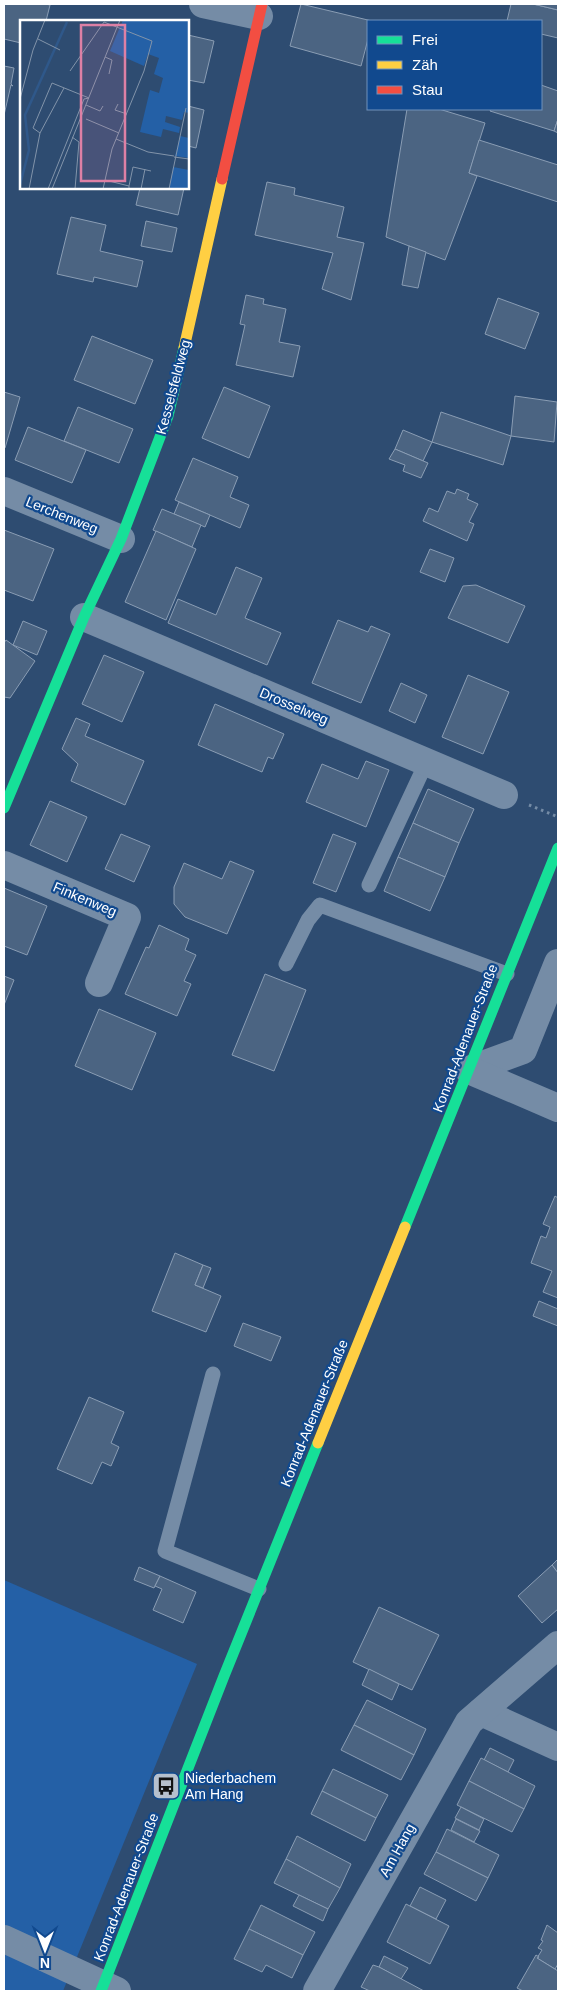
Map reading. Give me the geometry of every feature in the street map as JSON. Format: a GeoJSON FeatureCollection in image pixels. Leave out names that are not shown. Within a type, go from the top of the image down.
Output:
{"type":"FeatureCollection","features":[{"type":"Feature","properties":{"kind":"main road","name":"Kesselsfeldweg"},"geometry":{"type":"LineString","coordinates":[[4,808],[84,617],[121,538],[168,416],[260,10]]}},
{"type":"Feature","properties":{"kind":"main road","name":"Konrad-Adenauer-Straße"},"geometry":{"type":"LineString","coordinates":[[107,1990],[259,1589],[558,848]]}},
{"type":"Feature","properties":{"kind":"street"},"geometry":{"type":"LineString","coordinates":[[203,4],[260,10]]}},
{"type":"Feature","properties":{"kind":"street","name":"Lerchenweg"},"geometry":{"type":"LineString","coordinates":[[4,491],[121,538]]}},
{"type":"Feature","properties":{"kind":"street","name":"Drosselweg"},"geometry":{"type":"LineString","coordinates":[[84,617],[504,795]]}},
{"type":"Feature","properties":{"kind":"street","name":"Finkenweg"},"geometry":{"type":"LineString","coordinates":[[4,865],[127,917],[99,983]]}},
{"type":"Feature","properties":{"kind":"street"},"geometry":{"type":"LineString","coordinates":[[469,1070],[523,1050],[558,962]]}},
{"type":"Feature","properties":{"kind":"street"},"geometry":{"type":"LineString","coordinates":[[469,1070],[558,1108]]}},
{"type":"Feature","properties":{"kind":"street","name":"Am Hang"},"geometry":{"type":"LineString","coordinates":[[317,1991],[469,1722],[558,1645]]}},
{"type":"Feature","properties":{"kind":"street"},"geometry":{"type":"LineString","coordinates":[[481,1712],[558,1748]]}},
{"type":"Feature","properties":{"kind":"street"},"geometry":{"type":"LineString","coordinates":[[4,1939],[107,1990]]}},
{"type":"Feature","properties":{"kind":"lane"},"geometry":{"type":"LineString","coordinates":[[370,886],[426,763]]}},
{"type":"Feature","properties":{"kind":"lane"},"geometry":{"type":"LineString","coordinates":[[286,964],[308,920],[320,905],[507,974]]}},
{"type":"Feature","properties":{"kind":"lane"},"geometry":{"type":"LineString","coordinates":[[213,1374],[165,1551],[259,1589]]}},
{"type":"Feature","properties":{"kind":"shaded area"},"geometry":{"type":"Polygon","coordinates":[[[4,1580],[197,1664],[63,1991],[4,1991],[4,1580]]]}},
{"type":"Feature","properties":{"kind":"building"},"geometry":{"type":"Polygon","coordinates":[[[4,4],[50,5],[46,20],[20,20],[20,43],[4,39],[4,4]]]}},
{"type":"Feature","properties":{"kind":"building"},"geometry":{"type":"Polygon","coordinates":[[[301,4],[368,20],[367,43],[361,66],[290,46],[301,4]]]}},
{"type":"Feature","properties":{"kind":"building"},"geometry":{"type":"Polygon","coordinates":[[[511,4],[533,4],[558,10],[558,38],[542,34],[542,20],[507,20],[511,4]]]}},
{"type":"Feature","properties":{"kind":"building"},"geometry":{"type":"Polygon","coordinates":[[[533,4],[558,4],[558,10],[533,4]]]}},
{"type":"Feature","properties":{"kind":"building"},"geometry":{"type":"Polygon","coordinates":[[[189,35],[214,41],[204,83],[189,80],[189,35]]]}},
{"type":"Feature","properties":{"kind":"building"},"geometry":{"type":"Polygon","coordinates":[[[4,66],[14,68],[11,84],[13,86],[11,85],[4,115],[4,66]]]}},
{"type":"Feature","properties":{"kind":"building"},"geometry":{"type":"Polygon","coordinates":[[[542,85],[558,91],[558,119],[554,131],[490,111],[542,110],[542,85]]]}},
{"type":"Feature","properties":{"kind":"building"},"geometry":{"type":"Polygon","coordinates":[[[189,106],[204,110],[196,148],[189,146],[189,106]]]}},
{"type":"Feature","properties":{"kind":"building"},"geometry":{"type":"Polygon","coordinates":[[[407,110],[442,110],[485,123],[469,173],[477,176],[445,260],[386,237],[407,110]]]}},
{"type":"Feature","properties":{"kind":"building"},"geometry":{"type":"Polygon","coordinates":[[[558,119],[558,133],[554,131],[558,119]]]}},
{"type":"Feature","properties":{"kind":"building"},"geometry":{"type":"Polygon","coordinates":[[[479,140],[558,165],[558,202],[469,173],[479,140]]]}},
{"type":"Feature","properties":{"kind":"building"},"geometry":{"type":"Polygon","coordinates":[[[267,182],[295,188],[294,195],[344,207],[337,237],[364,243],[351,300],[322,289],[333,253],[255,235],[267,182]]]}},
{"type":"Feature","properties":{"kind":"building"},"geometry":{"type":"Polygon","coordinates":[[[140,189],[184,189],[178,215],[136,205],[140,189]]]}},
{"type":"Feature","properties":{"kind":"building"},"geometry":{"type":"Polygon","coordinates":[[[71,217],[106,225],[100,251],[143,261],[137,287],[94,277],[93,282],[57,274],[71,217]]]}},
{"type":"Feature","properties":{"kind":"building"},"geometry":{"type":"Polygon","coordinates":[[[146,221],[177,228],[172,252],[141,246],[146,221]]]}},
{"type":"Feature","properties":{"kind":"building"},"geometry":{"type":"Polygon","coordinates":[[[409,246],[426,252],[418,288],[402,285],[409,246]]]}},
{"type":"Feature","properties":{"kind":"building"},"geometry":{"type":"Polygon","coordinates":[[[246,295],[264,299],[263,304],[286,309],[279,342],[300,346],[293,377],[236,365],[245,325],[240,324],[246,295]]]}},
{"type":"Feature","properties":{"kind":"building"},"geometry":{"type":"Polygon","coordinates":[[[498,298],[539,313],[525,349],[485,334],[498,298]]]}},
{"type":"Feature","properties":{"kind":"building"},"geometry":{"type":"Polygon","coordinates":[[[92,336],[153,360],[135,404],[74,380],[92,336]]]}},
{"type":"Feature","properties":{"kind":"building"},"geometry":{"type":"Polygon","coordinates":[[[224,387],[270,406],[249,458],[202,438],[224,387]]]}},
{"type":"Feature","properties":{"kind":"building"},"geometry":{"type":"Polygon","coordinates":[[[4,392],[20,397],[5,448],[4,447],[4,392]]]}},
{"type":"Feature","properties":{"kind":"building"},"geometry":{"type":"Polygon","coordinates":[[[515,396],[557,402],[554,442],[511,436],[515,396]]]}},
{"type":"Feature","properties":{"kind":"building"},"geometry":{"type":"Polygon","coordinates":[[[78,407],[133,429],[119,463],[64,441],[78,407]]]}},
{"type":"Feature","properties":{"kind":"building"},"geometry":{"type":"Polygon","coordinates":[[[441,412],[511,436],[503,465],[432,442],[441,412]]]}},
{"type":"Feature","properties":{"kind":"building"},"geometry":{"type":"Polygon","coordinates":[[[28,427],[86,450],[72,483],[15,460],[28,427]]]}},
{"type":"Feature","properties":{"kind":"building"},"geometry":{"type":"Polygon","coordinates":[[[403,430],[432,442],[423,461],[395,449],[403,430]]]}},
{"type":"Feature","properties":{"kind":"building"},"geometry":{"type":"Polygon","coordinates":[[[395,449],[428,463],[421,478],[403,471],[405,465],[389,459],[395,449]]]}},
{"type":"Feature","properties":{"kind":"building"},"geometry":{"type":"Polygon","coordinates":[[[193,458],[238,477],[230,497],[249,505],[240,528],[175,500],[193,458]]]}},
{"type":"Feature","properties":{"kind":"building"},"geometry":{"type":"Polygon","coordinates":[[[457,489],[469,494],[467,499],[478,504],[469,522],[474,524],[467,541],[423,521],[429,508],[438,512],[447,491],[455,494],[457,489]]]}},
{"type":"Feature","properties":{"kind":"building"},"geometry":{"type":"Polygon","coordinates":[[[179,502],[210,515],[205,527],[174,514],[179,502]]]}},
{"type":"Feature","properties":{"kind":"building"},"geometry":{"type":"Polygon","coordinates":[[[162,509],[201,525],[192,547],[153,530],[162,509]]]}},
{"type":"Feature","properties":{"kind":"building"},"geometry":{"type":"Polygon","coordinates":[[[4,530],[54,549],[33,601],[4,590],[4,530]]]}},
{"type":"Feature","properties":{"kind":"building"},"geometry":{"type":"Polygon","coordinates":[[[156,531],[196,549],[166,620],[125,602],[156,531]]]}},
{"type":"Feature","properties":{"kind":"building"},"geometry":{"type":"Polygon","coordinates":[[[430,549],[454,558],[445,582],[420,572],[430,549]]]}},
{"type":"Feature","properties":{"kind":"building"},"geometry":{"type":"Polygon","coordinates":[[[236,567],[262,578],[245,618],[281,633],[267,665],[168,623],[178,599],[216,615],[236,567]]]}},
{"type":"Feature","properties":{"kind":"building"},"geometry":{"type":"Polygon","coordinates":[[[476,585],[525,606],[508,643],[448,618],[463,586],[476,585]]]}},
{"type":"Feature","properties":{"kind":"building"},"geometry":{"type":"Polygon","coordinates":[[[338,620],[368,632],[371,626],[390,634],[361,703],[312,683],[338,620]]]}},
{"type":"Feature","properties":{"kind":"building"},"geometry":{"type":"Polygon","coordinates":[[[23,621],[47,631],[37,655],[13,645],[23,621]]]}},
{"type":"Feature","properties":{"kind":"building"},"geometry":{"type":"Polygon","coordinates":[[[6,640],[35,661],[10,698],[4,697],[4,643],[6,640]]]}},
{"type":"Feature","properties":{"kind":"building"},"geometry":{"type":"Polygon","coordinates":[[[104,655],[144,672],[122,722],[82,704],[104,655]]]}},
{"type":"Feature","properties":{"kind":"building"},"geometry":{"type":"Polygon","coordinates":[[[468,675],[509,692],[483,754],[442,737],[468,675]]]}},
{"type":"Feature","properties":{"kind":"building"},"geometry":{"type":"Polygon","coordinates":[[[401,683],[427,695],[415,723],[389,711],[401,683]]]}},
{"type":"Feature","properties":{"kind":"building"},"geometry":{"type":"Polygon","coordinates":[[[215,704],[284,734],[273,759],[268,757],[262,772],[198,745],[215,704]]]}},
{"type":"Feature","properties":{"kind":"building"},"geometry":{"type":"Polygon","coordinates":[[[76,718],[90,724],[85,736],[144,761],[125,805],[71,781],[78,764],[62,749],[76,718]]]}},
{"type":"Feature","properties":{"kind":"building"},"geometry":{"type":"Polygon","coordinates":[[[366,761],[389,770],[366,827],[306,802],[322,764],[358,779],[366,761]]]}},
{"type":"Feature","properties":{"kind":"building"},"geometry":{"type":"Polygon","coordinates":[[[428,789],[474,809],[459,843],[413,823],[428,789]]]}},
{"type":"Feature","properties":{"kind":"building"},"geometry":{"type":"Polygon","coordinates":[[[50,801],[87,817],[67,862],[30,845],[50,801]]]}},
{"type":"Feature","properties":{"kind":"building"},"geometry":{"type":"Polygon","coordinates":[[[413,823],[459,843],[445,877],[398,857],[413,823]]]}},
{"type":"Feature","properties":{"kind":"building"},"geometry":{"type":"Polygon","coordinates":[[[121,834],[150,846],[134,882],[105,869],[121,834]]]}},
{"type":"Feature","properties":{"kind":"building"},"geometry":{"type":"Polygon","coordinates":[[[333,834],[356,843],[336,892],[313,883],[333,834]]]}},
{"type":"Feature","properties":{"kind":"building"},"geometry":{"type":"Polygon","coordinates":[[[398,857],[445,877],[430,911],[384,891],[398,857]]]}},
{"type":"Feature","properties":{"kind":"building"},"geometry":{"type":"Polygon","coordinates":[[[230,861],[254,871],[227,934],[185,917],[174,904],[174,887],[184,863],[222,879],[230,861]]]}},
{"type":"Feature","properties":{"kind":"building"},"geometry":{"type":"Polygon","coordinates":[[[4,888],[47,906],[27,955],[4,946],[4,888]]]}},
{"type":"Feature","properties":{"kind":"building"},"geometry":{"type":"Polygon","coordinates":[[[159,925],[189,939],[185,950],[196,955],[184,981],[191,984],[177,1016],[125,994],[146,947],[149,948],[159,925]]]}},
{"type":"Feature","properties":{"kind":"building"},"geometry":{"type":"Polygon","coordinates":[[[265,974],[306,990],[274,1071],[232,1055],[265,974]]]}},
{"type":"Feature","properties":{"kind":"building"},"geometry":{"type":"Polygon","coordinates":[[[4,976],[14,980],[4,1005],[4,976]]]}},
{"type":"Feature","properties":{"kind":"building"},"geometry":{"type":"Polygon","coordinates":[[[99,1009],[156,1033],[132,1090],[75,1066],[99,1009]]]}},
{"type":"Feature","properties":{"kind":"building"},"geometry":{"type":"Polygon","coordinates":[[[555,1196],[558,1198],[558,1298],[543,1292],[552,1271],[531,1263],[541,1236],[546,1238],[550,1227],[543,1224],[555,1196]]]}},
{"type":"Feature","properties":{"kind":"building"},"geometry":{"type":"Polygon","coordinates":[[[175,1253],[203,1265],[195,1285],[221,1296],[206,1332],[152,1311],[175,1253]]]}},
{"type":"Feature","properties":{"kind":"building"},"geometry":{"type":"Polygon","coordinates":[[[203,1265],[211,1268],[203,1288],[195,1285],[203,1265]]]}},
{"type":"Feature","properties":{"kind":"building"},"geometry":{"type":"Polygon","coordinates":[[[539,1301],[558,1309],[558,1326],[533,1316],[539,1301]]]}},
{"type":"Feature","properties":{"kind":"building"},"geometry":{"type":"Polygon","coordinates":[[[243,1323],[281,1337],[271,1361],[234,1346],[243,1323]]]}},
{"type":"Feature","properties":{"kind":"building"},"geometry":{"type":"Polygon","coordinates":[[[89,1397],[124,1412],[111,1443],[119,1447],[111,1466],[102,1462],[92,1484],[57,1469],[89,1397]]]}},
{"type":"Feature","properties":{"kind":"building"},"geometry":{"type":"Polygon","coordinates":[[[558,1559],[558,1573],[552,1565],[558,1559]]]}},
{"type":"Feature","properties":{"kind":"building"},"geometry":{"type":"Polygon","coordinates":[[[552,1565],[558,1573],[558,1609],[542,1623],[518,1596],[552,1565]]]}},
{"type":"Feature","properties":{"kind":"building"},"geometry":{"type":"Polygon","coordinates":[[[139,1567],[160,1576],[154,1588],[134,1580],[139,1567]]]}},
{"type":"Feature","properties":{"kind":"building"},"geometry":{"type":"Polygon","coordinates":[[[160,1576],[196,1592],[183,1623],[153,1610],[162,1589],[155,1586],[160,1576]]]}},
{"type":"Feature","properties":{"kind":"building"},"geometry":{"type":"Polygon","coordinates":[[[379,1607],[439,1635],[412,1690],[353,1662],[379,1607]]]}},
{"type":"Feature","properties":{"kind":"building"},"geometry":{"type":"Polygon","coordinates":[[[369,1669],[399,1684],[392,1700],[362,1685],[369,1669]]]}},
{"type":"Feature","properties":{"kind":"building"},"geometry":{"type":"Polygon","coordinates":[[[367,1700],[426,1729],[414,1755],[354,1725],[367,1700]]]}},
{"type":"Feature","properties":{"kind":"building"},"geometry":{"type":"Polygon","coordinates":[[[354,1725],[414,1755],[401,1780],[341,1750],[354,1725]]]}},
{"type":"Feature","properties":{"kind":"building"},"geometry":{"type":"Polygon","coordinates":[[[490,1748],[514,1760],[508,1772],[484,1760],[490,1748]]]}},
{"type":"Feature","properties":{"kind":"building"},"geometry":{"type":"Polygon","coordinates":[[[481,1758],[535,1786],[524,1809],[469,1781],[481,1758]]]}},
{"type":"Feature","properties":{"kind":"building"},"geometry":{"type":"Polygon","coordinates":[[[333,1769],[388,1795],[376,1818],[322,1791],[333,1769]]]}},
{"type":"Feature","properties":{"kind":"building"},"geometry":{"type":"Polygon","coordinates":[[[469,1781],[524,1809],[512,1832],[457,1805],[469,1781]]]}},
{"type":"Feature","properties":{"kind":"building"},"geometry":{"type":"Polygon","coordinates":[[[322,1791],[376,1818],[365,1841],[311,1814],[322,1791]]]}},
{"type":"Feature","properties":{"kind":"building"},"geometry":{"type":"Polygon","coordinates":[[[461,1807],[484,1819],[479,1830],[455,1818],[461,1807]]]}},
{"type":"Feature","properties":{"kind":"building"},"geometry":{"type":"Polygon","coordinates":[[[456,1819],[480,1831],[474,1842],[451,1830],[456,1819]]]}},
{"type":"Feature","properties":{"kind":"building"},"geometry":{"type":"Polygon","coordinates":[[[447,1829],[499,1855],[488,1878],[436,1852],[447,1829]]]}},
{"type":"Feature","properties":{"kind":"building"},"geometry":{"type":"Polygon","coordinates":[[[297,1836],[351,1864],[340,1888],[286,1859],[297,1836]]]}},
{"type":"Feature","properties":{"kind":"building"},"geometry":{"type":"Polygon","coordinates":[[[436,1852],[488,1878],[476,1901],[424,1874],[436,1852]]]}},
{"type":"Feature","properties":{"kind":"building"},"geometry":{"type":"Polygon","coordinates":[[[286,1859],[340,1888],[328,1909],[274,1883],[286,1859]]]}},
{"type":"Feature","properties":{"kind":"building"},"geometry":{"type":"Polygon","coordinates":[[[420,1887],[446,1900],[436,1919],[410,1906],[420,1887]]]}},
{"type":"Feature","properties":{"kind":"building"},"geometry":{"type":"Polygon","coordinates":[[[299,1895],[328,1909],[323,1921],[293,1906],[299,1895]]]}},
{"type":"Feature","properties":{"kind":"building"},"geometry":{"type":"Polygon","coordinates":[[[406,1904],[449,1926],[430,1964],[387,1942],[406,1904]]]}},
{"type":"Feature","properties":{"kind":"building"},"geometry":{"type":"Polygon","coordinates":[[[261,1905],[315,1932],[303,1955],[249,1929],[261,1905]]]}},
{"type":"Feature","properties":{"kind":"building"},"geometry":{"type":"Polygon","coordinates":[[[547,1925],[558,1933],[558,1964],[555,1969],[537,1958],[542,1950],[538,1948],[543,1941],[541,1940],[547,1925]]]}},
{"type":"Feature","properties":{"kind":"building"},"geometry":{"type":"Polygon","coordinates":[[[249,1929],[303,1955],[292,1978],[266,1965],[262,1972],[234,1959],[249,1929]]]}},
{"type":"Feature","properties":{"kind":"building"},"geometry":{"type":"Polygon","coordinates":[[[536,1955],[539,1957],[537,1958],[558,1971],[558,1991],[523,1991],[517,1988],[536,1955]]]}},
{"type":"Feature","properties":{"kind":"building"},"geometry":{"type":"Polygon","coordinates":[[[384,1956],[408,1968],[401,1979],[379,1967],[384,1956]]]}},
{"type":"Feature","properties":{"kind":"building"},"geometry":{"type":"Polygon","coordinates":[[[373,1965],[424,1991],[370,1991],[361,1987],[373,1965]]]}},
{"type":"Feature","properties":{"kind":"traffic: fast"},"geometry":{"type":"LineString","coordinates":[[4,808],[84,617],[121,539],[168,416],[184,348]]}},
{"type":"Feature","properties":{"kind":"traffic: fast"},"geometry":{"type":"LineString","coordinates":[[405,1227],[558,848]]}},
{"type":"Feature","properties":{"kind":"traffic: fast"},"geometry":{"type":"LineString","coordinates":[[101,1991],[224,1676],[318,1443]]}},
{"type":"Feature","properties":{"kind":"traffic: slow"},"geometry":{"type":"LineString","coordinates":[[184,348],[222,179]]}},
{"type":"Feature","properties":{"kind":"traffic: slow"},"geometry":{"type":"LineString","coordinates":[[318,1443],[405,1227]]}},
{"type":"Feature","properties":{"kind":"traffic: jam"},"geometry":{"type":"LineString","coordinates":[[222,179],[262,4]]}},
{"type":"Feature","properties":{"kind":"place","name":"Niederbachem Am Hang"},"geometry":{"type":"Point","coordinates":[166,1786]}}]}
